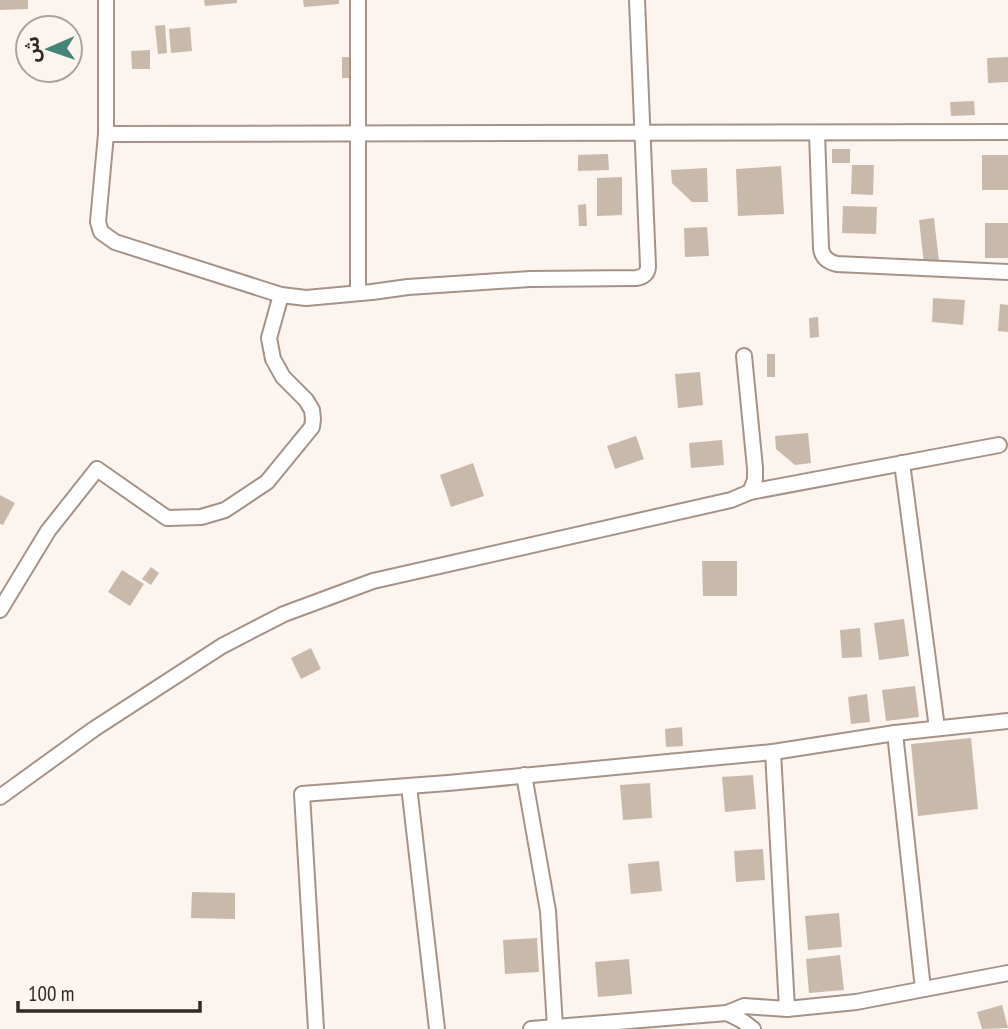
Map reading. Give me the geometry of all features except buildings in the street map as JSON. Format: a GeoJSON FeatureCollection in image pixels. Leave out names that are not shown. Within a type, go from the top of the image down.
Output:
{"type":"FeatureCollection","features":[{"type":"Feature","properties":{"kind":"street"},"geometry":{"type":"LineString","coordinates":[[106,0],[106,134],[98,222],[101,232],[115,242],[281,295],[306,298],[408,287],[530,279],[643,276],[648,266],[637,0]]}},
{"type":"Feature","properties":{"kind":"street"},"geometry":{"type":"LineString","coordinates":[[358,0],[358,293]]}},
{"type":"Feature","properties":{"kind":"street"},"geometry":{"type":"LineString","coordinates":[[106,134],[1008,132]]}},
{"type":"Feature","properties":{"kind":"street"},"geometry":{"type":"LineString","coordinates":[[817,133],[821,248],[823,256],[829,262],[1008,272]]}},
{"type":"Feature","properties":{"kind":"street"},"geometry":{"type":"LineString","coordinates":[[0,610],[48,531],[97,469],[167,518],[201,517],[225,510],[267,482],[312,427],[313,419],[312,410],[306,400],[283,377],[273,359],[269,338],[281,295]]}},
{"type":"Feature","properties":{"kind":"street"},"geometry":{"type":"LineString","coordinates":[[744,356],[755,468],[755,480],[750,492]]}},
{"type":"Feature","properties":{"kind":"street"},"geometry":{"type":"LineString","coordinates":[[0,797],[94,729],[222,646],[284,614],[373,581],[730,500],[750,492],[999,445]]}},
{"type":"Feature","properties":{"kind":"street"},"geometry":{"type":"LineString","coordinates":[[902,463],[937,728]]}},
{"type":"Feature","properties":{"kind":"street"},"geometry":{"type":"LineString","coordinates":[[316,1029],[302,794],[773,752],[894,733],[1008,721]]}},
{"type":"Feature","properties":{"kind":"street"},"geometry":{"type":"LineString","coordinates":[[894,733],[923,989]]}},
{"type":"Feature","properties":{"kind":"street"},"geometry":{"type":"LineString","coordinates":[[773,752],[787,1009]]}},
{"type":"Feature","properties":{"kind":"street"},"geometry":{"type":"LineString","coordinates":[[524,775],[548,911],[555,1027]]}},
{"type":"Feature","properties":{"kind":"street"},"geometry":{"type":"LineString","coordinates":[[409,786],[437,1029]]}},
{"type":"Feature","properties":{"kind":"street"},"geometry":{"type":"LineString","coordinates":[[531,1029],[727,1013],[744,1006],[787,1009],[856,1002],[1008,973]]}},
{"type":"Feature","properties":{"kind":"street"},"geometry":{"type":"LineString","coordinates":[[727,1013],[753,1029]]}}]}
